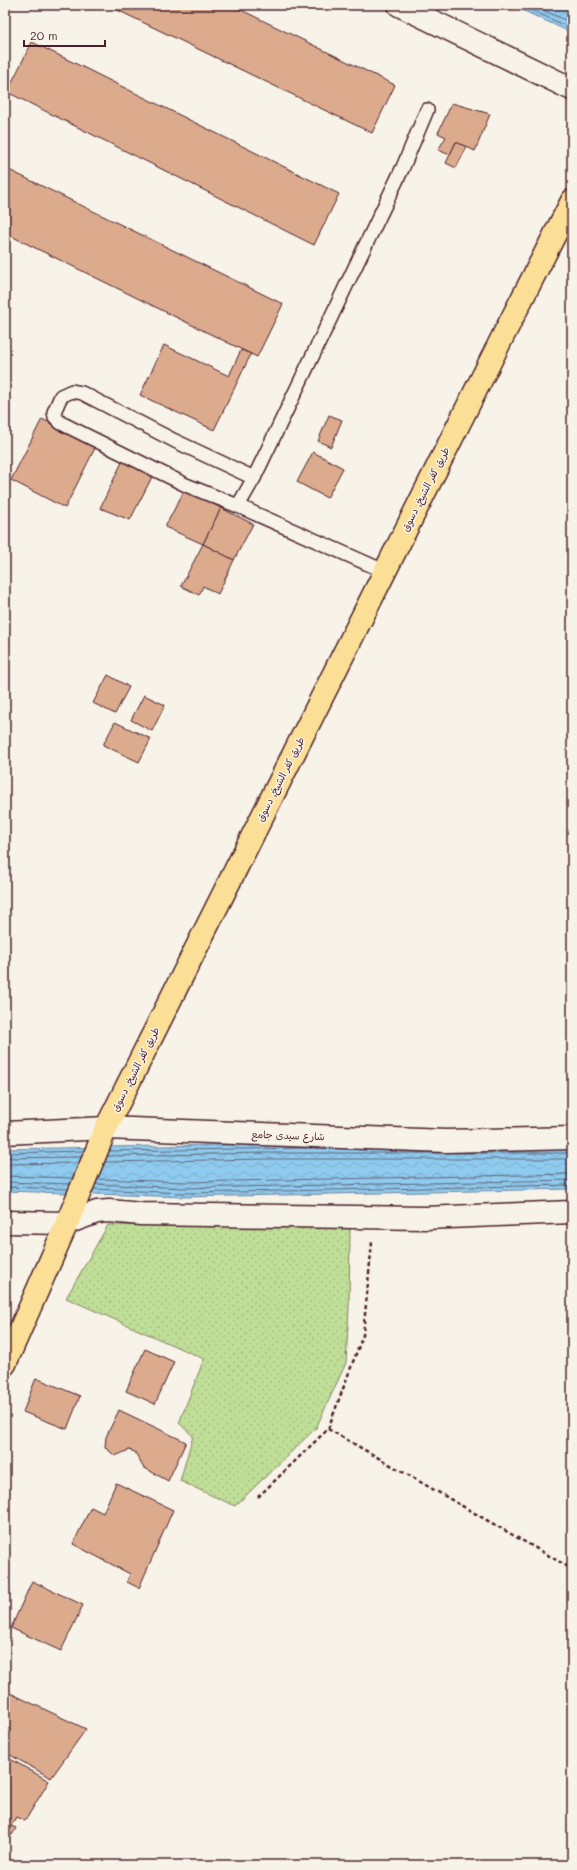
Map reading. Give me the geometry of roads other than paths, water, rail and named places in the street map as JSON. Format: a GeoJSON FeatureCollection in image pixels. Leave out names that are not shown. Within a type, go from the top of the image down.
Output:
{"type":"FeatureCollection","features":[{"type":"Feature","properties":{"kind":"main road","name":"طريق كفر الشيخ, دسوق"},"geometry":{"type":"LineString","coordinates":[[5,1364],[67,1223],[106,1128],[384,571],[572,202]]}},
{"type":"Feature","properties":{"kind":"street"},"geometry":{"type":"LineString","coordinates":[[399,5],[572,89]]}},
{"type":"Feature","properties":{"kind":"street","name":"شارع سيدى جامع"},"geometry":{"type":"LineString","coordinates":[[5,1133],[106,1128],[446,1141],[572,1138]]}},
{"type":"Feature","properties":{"kind":"street"},"geometry":{"type":"LineString","coordinates":[[5,1222],[67,1223],[88,1214],[109,1211],[141,1214],[475,1217],[572,1212]]}},
{"type":"Feature","properties":{"kind":"lane"},"geometry":{"type":"LineString","coordinates":[[238,506],[254,478],[400,174],[427,110]]}},
{"type":"Feature","properties":{"kind":"lane"},"geometry":{"type":"LineString","coordinates":[[254,478],[175,441],[82,393],[72,391],[65,393],[54,407],[55,417],[61,423],[90,438],[186,485],[238,506],[384,571]]}},
{"type":"Feature","properties":{"kind":"water"},"geometry":{"type":"Polygon","coordinates":[[[511,5],[572,5],[572,33],[511,5]]]}},
{"type":"Feature","properties":{"kind":"water"},"geometry":{"type":"Polygon","coordinates":[[[266,1144],[572,1144],[572,1189],[185,1197],[5,1191],[5,1149],[266,1144]]]}}]}
